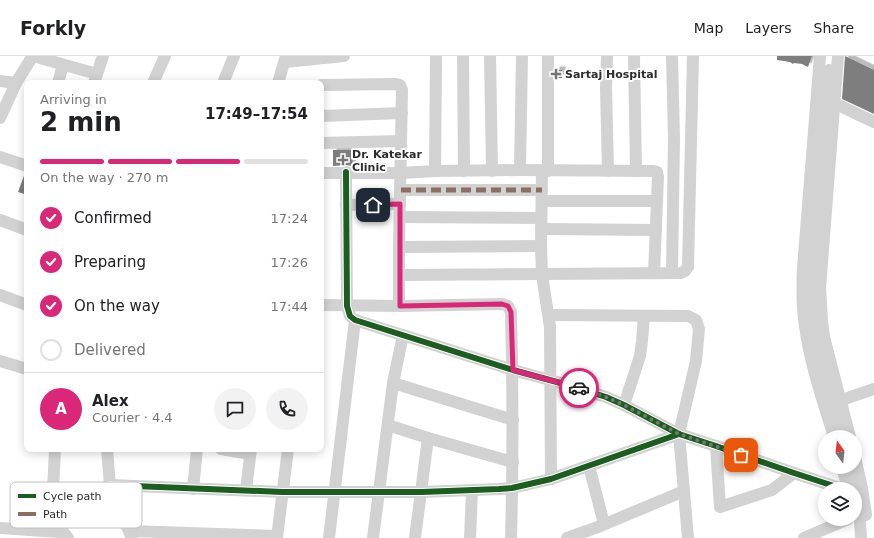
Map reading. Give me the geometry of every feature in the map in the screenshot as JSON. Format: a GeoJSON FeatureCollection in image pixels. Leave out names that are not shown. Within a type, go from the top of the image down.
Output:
{"type":"FeatureCollection","features":[{"type":"Feature","properties":{"kind":"street"},"geometry":{"type":"LineString","coordinates":[[0,118],[16,83],[33,56],[63,65],[95,79],[103,56]]}},
{"type":"Feature","properties":{"kind":"street"},"geometry":{"type":"LineString","coordinates":[[154,80],[164,56]]}},
{"type":"Feature","properties":{"kind":"street"},"geometry":{"type":"LineString","coordinates":[[224,80],[234,56]]}},
{"type":"Feature","properties":{"kind":"street"},"geometry":{"type":"LineString","coordinates":[[279,80],[286,59],[344,56]]}},
{"type":"Feature","properties":{"kind":"street"},"geometry":{"type":"LineString","coordinates":[[435,171],[436,56]]}},
{"type":"Feature","properties":{"kind":"street"},"geometry":{"type":"LineString","coordinates":[[463,56],[464,171]]}},
{"type":"Feature","properties":{"kind":"street"},"geometry":{"type":"LineString","coordinates":[[490,56],[492,171]]}},
{"type":"Feature","properties":{"kind":"street"},"geometry":{"type":"LineString","coordinates":[[520,170],[522,56]]}},
{"type":"Feature","properties":{"kind":"street"},"geometry":{"type":"LineString","coordinates":[[548,56],[545,171],[542,196],[541,246],[542,275],[550,327],[551,479]]}},
{"type":"Feature","properties":{"kind":"street"},"geometry":{"type":"LineString","coordinates":[[607,56],[606,88],[608,171]]}},
{"type":"Feature","properties":{"kind":"street"},"geometry":{"type":"LineString","coordinates":[[634,56],[636,171]]}},
{"type":"Feature","properties":{"kind":"street"},"geometry":{"type":"LineString","coordinates":[[672,56],[674,139],[672,273]]}},
{"type":"Feature","properties":{"kind":"street"},"geometry":{"type":"LineString","coordinates":[[399,275],[542,275],[681,273],[685,271],[688,267],[693,56]]}},
{"type":"Feature","properties":{"kind":"street"},"geometry":{"type":"LineString","coordinates":[[820,56],[802,288],[804,325],[824,406],[832,430]]}},
{"type":"Feature","properties":{"kind":"street"},"geometry":{"type":"LineString","coordinates":[[830,56],[811,280],[813,321],[817,344],[840,430]]}},
{"type":"Feature","properties":{"kind":"street"},"geometry":{"type":"LineString","coordinates":[[838,56],[820,288],[824,337],[848,430]]}},
{"type":"Feature","properties":{"kind":"street"},"geometry":{"type":"LineString","coordinates":[[59,80],[63,65]]}},
{"type":"Feature","properties":{"kind":"street"},"geometry":{"type":"LineString","coordinates":[[0,81],[16,83]]}},
{"type":"Feature","properties":{"kind":"street"},"geometry":{"type":"LineString","coordinates":[[324,85],[396,84],[400,85],[402,90],[399,247],[400,306]]}},
{"type":"Feature","properties":{"kind":"street"},"geometry":{"type":"LineString","coordinates":[[834,103],[874,122]]}},
{"type":"Feature","properties":{"kind":"street"},"geometry":{"type":"LineString","coordinates":[[324,116],[402,112]]}},
{"type":"Feature","properties":{"kind":"street"},"geometry":{"type":"LineString","coordinates":[[324,143],[401,141]]}},
{"type":"Feature","properties":{"kind":"street"},"geometry":{"type":"LineString","coordinates":[[0,157],[24,165]]}},
{"type":"Feature","properties":{"kind":"street"},"geometry":{"type":"LineString","coordinates":[[324,173],[401,173],[520,170],[657,172],[654,273]]}},
{"type":"Feature","properties":{"kind":"street"},"geometry":{"type":"LineString","coordinates":[[346,172],[347,306],[350,316],[355,320],[513,370],[606,397],[679,434],[822,482]]}},
{"type":"Feature","properties":{"kind":"street"},"geometry":{"type":"LineString","coordinates":[[401,190],[657,201]]}},
{"type":"Feature","properties":{"kind":"street"},"geometry":{"type":"LineString","coordinates":[[346,205],[400,204]]}},
{"type":"Feature","properties":{"kind":"street"},"geometry":{"type":"LineString","coordinates":[[400,217],[656,230]]}},
{"type":"Feature","properties":{"kind":"street"},"geometry":{"type":"LineString","coordinates":[[0,220],[24,229]]}},
{"type":"Feature","properties":{"kind":"street"},"geometry":{"type":"LineString","coordinates":[[399,247],[541,246]]}},
{"type":"Feature","properties":{"kind":"street"},"geometry":{"type":"LineString","coordinates":[[0,295],[24,304]]}},
{"type":"Feature","properties":{"kind":"street"},"geometry":{"type":"LineString","coordinates":[[324,305],[400,306],[502,304],[508,306],[511,312],[513,370],[511,538]]}},
{"type":"Feature","properties":{"kind":"street"},"geometry":{"type":"LineString","coordinates":[[549,315],[688,316],[696,320],[699,329],[696,361],[679,434],[688,538]]}},
{"type":"Feature","properties":{"kind":"street"},"geometry":{"type":"LineString","coordinates":[[624,405],[640,356],[644,316]]}},
{"type":"Feature","properties":{"kind":"street"},"geometry":{"type":"LineString","coordinates":[[329,538],[355,320]]}},
{"type":"Feature","properties":{"kind":"street"},"geometry":{"type":"LineString","coordinates":[[373,538],[393,383],[403,335]]}},
{"type":"Feature","properties":{"kind":"street"},"geometry":{"type":"LineString","coordinates":[[0,361],[24,367]]}},
{"type":"Feature","properties":{"kind":"street"},"geometry":{"type":"LineString","coordinates":[[393,383],[513,420]]}},
{"type":"Feature","properties":{"kind":"street"},"geometry":{"type":"LineString","coordinates":[[824,406],[874,389]]}},
{"type":"Feature","properties":{"kind":"street"},"geometry":{"type":"LineString","coordinates":[[388,425],[513,462]]}},
{"type":"Feature","properties":{"kind":"street"},"geometry":{"type":"LineString","coordinates":[[142,486],[334,493],[472,491],[512,488],[551,479],[679,434]]}},
{"type":"Feature","properties":{"kind":"street"},"geometry":{"type":"LineString","coordinates":[[416,538],[428,438]]}},
{"type":"Feature","properties":{"kind":"street"},"geometry":{"type":"LineString","coordinates":[[716,446],[720,507],[772,490],[794,473]]}},
{"type":"Feature","properties":{"kind":"street"},"geometry":{"type":"LineString","coordinates":[[53,482],[55,452]]}},
{"type":"Feature","properties":{"kind":"street"},"geometry":{"type":"LineString","coordinates":[[106,452],[110,482]]}},
{"type":"Feature","properties":{"kind":"street"},"geometry":{"type":"LineString","coordinates":[[194,488],[197,452]]}},
{"type":"Feature","properties":{"kind":"street"},"geometry":{"type":"LineString","coordinates":[[246,490],[250,452]]}},
{"type":"Feature","properties":{"kind":"street"},"geometry":{"type":"LineString","coordinates":[[131,534],[277,537],[288,452]]}},
{"type":"Feature","properties":{"kind":"street"},"geometry":{"type":"LineString","coordinates":[[589,466],[601,530]]}},
{"type":"Feature","properties":{"kind":"street"},"geometry":{"type":"LineString","coordinates":[[852,474],[859,507],[861,538]]}},
{"type":"Feature","properties":{"kind":"street"},"geometry":{"type":"LineString","coordinates":[[470,538],[472,491]]}},
{"type":"Feature","properties":{"kind":"street"},"geometry":{"type":"LineString","coordinates":[[567,538],[601,530],[684,491]]}},
{"type":"Feature","properties":{"kind":"street"},"geometry":{"type":"LineString","coordinates":[[862,503],[865,515]]}},
{"type":"Feature","properties":{"kind":"street"},"geometry":{"type":"LineString","coordinates":[[804,538],[832,526]]}},
{"type":"Feature","properties":{"kind":"street"},"geometry":{"type":"LineString","coordinates":[[0,528],[16,534],[51,531],[64,533],[68,538]]}},
{"type":"Feature","properties":{"kind":"building"},"geometry":{"type":"Polygon","coordinates":[[[777,56],[812,56],[808,67],[802,64],[793,64],[790,62],[777,60],[777,56]]]}},
{"type":"Feature","properties":{"kind":"building"},"geometry":{"type":"Polygon","coordinates":[[[845,56],[874,70],[874,114],[842,99],[845,56]]]}},
{"type":"Feature","properties":{"kind":"building"},"geometry":{"type":"Polygon","coordinates":[[[556,70],[562,70],[562,78],[556,78],[556,70]]]}},
{"type":"Feature","properties":{"kind":"building"},"geometry":{"type":"Polygon","coordinates":[[[333,150],[352,150],[353,166],[333,166],[333,150]]]}},
{"type":"Feature","properties":{"kind":"building"},"geometry":{"type":"Polygon","coordinates":[[[24,176],[24,194],[18,192],[24,176]]]}},
{"type":"Feature","properties":{"kind":"marked path"},"geometry":{"type":"LineString","coordinates":[[401,190],[542,190]]}},
{"type":"Feature","properties":{"kind":"cycle path"},"geometry":{"type":"LineString","coordinates":[[346,172],[347,306],[350,316],[355,320],[513,370],[606,397],[679,434],[822,482]]}},
{"type":"Feature","properties":{"kind":"cycle path"},"geometry":{"type":"LineString","coordinates":[[142,486],[282,492],[422,492],[512,488],[551,479],[679,434]]}},
{"type":"Feature","properties":{"kind":"way so far"},"geometry":{"type":"LineString","coordinates":[[579,388],[624,405],[679,434],[741,455]]}},
{"type":"Feature","properties":{"kind":"place","name":"Sartaj Hospital"},"geometry":{"type":"Point","coordinates":[556,74]}},
{"type":"Feature","properties":{"kind":"place","name":"Dr. Katekar Clinic"},"geometry":{"type":"Point","coordinates":[343,160]}},
{"type":"Feature","properties":{"kind":"route"},"geometry":{"type":"LineString","coordinates":[[373,205],[400,204],[400,306],[502,304],[508,306],[511,312],[513,370],[579,388]]}}]}
